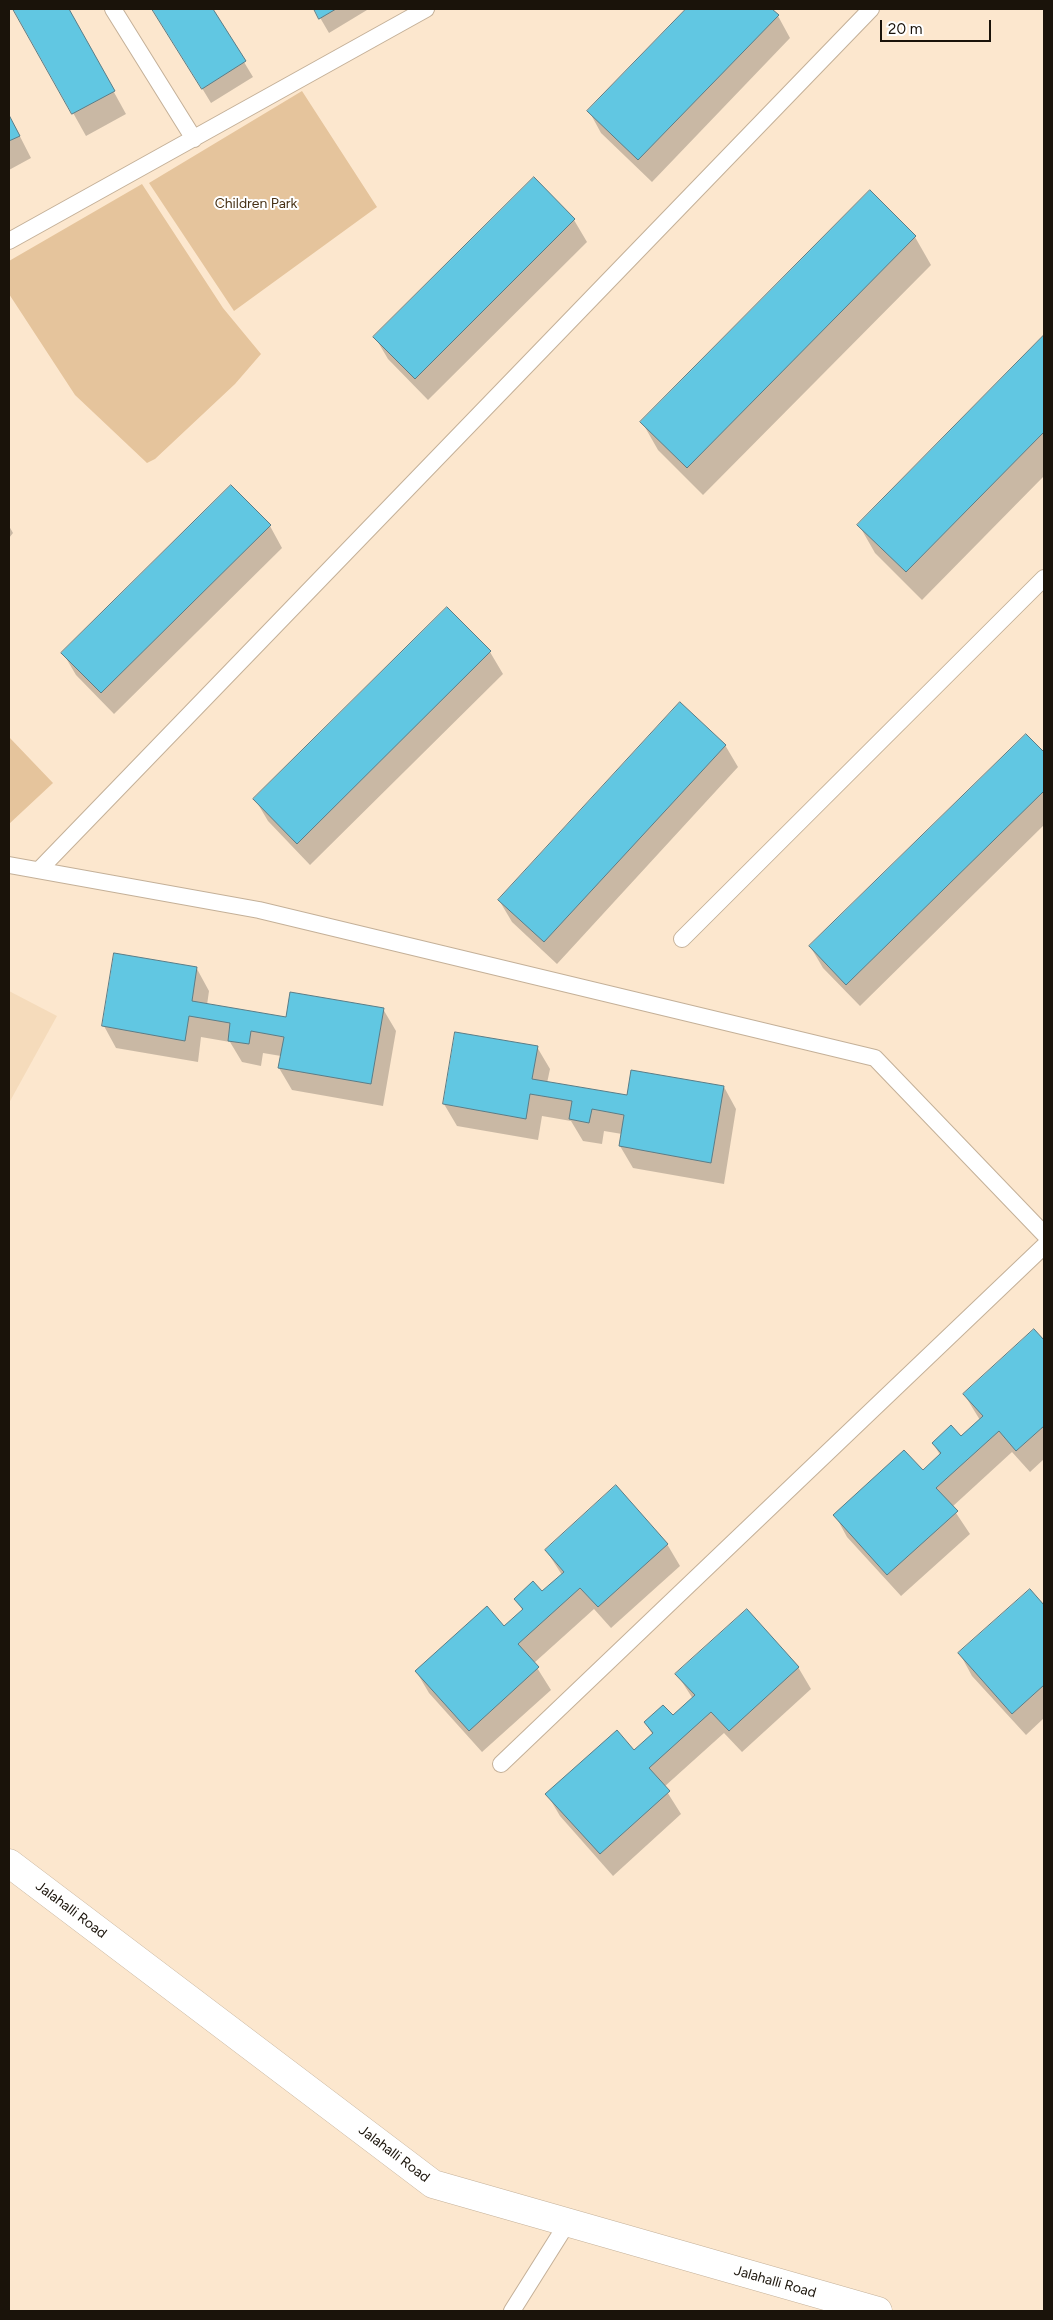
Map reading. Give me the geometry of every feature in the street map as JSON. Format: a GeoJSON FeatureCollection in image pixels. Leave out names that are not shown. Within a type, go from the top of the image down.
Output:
{"type":"FeatureCollection","features":[{"type":"Feature","properties":{"kind":"main road","name":"Jalahalli Road"},"geometry":{"type":"LineString","coordinates":[[9,1863],[433,2184],[878,2311]]}},
{"type":"Feature","properties":{"kind":"lane"},"geometry":{"type":"LineString","coordinates":[[113,9],[194,140]]}},
{"type":"Feature","properties":{"kind":"lane"},"geometry":{"type":"LineString","coordinates":[[9,241],[194,140],[426,9]]}},
{"type":"Feature","properties":{"kind":"lane"},"geometry":{"type":"LineString","coordinates":[[39,870],[871,9]]}},
{"type":"Feature","properties":{"kind":"lane"},"geometry":{"type":"LineString","coordinates":[[682,939],[1044,578]]}},
{"type":"Feature","properties":{"kind":"lane"},"geometry":{"type":"LineString","coordinates":[[9,865],[258,910],[875,1058],[1044,1234]]}},
{"type":"Feature","properties":{"kind":"lane"},"geometry":{"type":"LineString","coordinates":[[501,1764],[1044,1246]]}},
{"type":"Feature","properties":{"kind":"lane"},"geometry":{"type":"LineString","coordinates":[[512,2311],[568,2222]]}},
{"type":"Feature","properties":{"kind":"shaded area"},"geometry":{"type":"Polygon","coordinates":[[[9,991],[57,1016],[9,1103],[9,991]]]}},
{"type":"Feature","properties":{"kind":"green space","name":"Children Park"},"geometry":{"type":"Polygon","coordinates":[[[302,91],[377,207],[234,311],[149,183],[302,91]]]}},
{"type":"Feature","properties":{"kind":"green space"},"geometry":{"type":"Polygon","coordinates":[[[142,184],[223,308],[261,354],[235,384],[155,459],[147,463],[75,395],[9,294],[9,261],[142,184]]]}},
{"type":"Feature","properties":{"kind":"green space"},"geometry":{"type":"Polygon","coordinates":[[[9,737],[53,783],[9,824],[9,737]]]}},
{"type":"Feature","properties":{"kind":"building"},"geometry":{"type":"Polygon","coordinates":[[[13,9],[69,9],[115,91],[72,114],[13,9]]]}},
{"type":"Feature","properties":{"kind":"building"},"geometry":{"type":"Polygon","coordinates":[[[152,9],[213,9],[246,61],[202,89],[152,9]]]}},
{"type":"Feature","properties":{"kind":"building"},"geometry":{"type":"Polygon","coordinates":[[[314,9],[336,9],[319,19],[314,9]]]}},
{"type":"Feature","properties":{"kind":"building"},"geometry":{"type":"Polygon","coordinates":[[[686,9],[772,9],[779,15],[638,160],[587,111],[686,9]]]}},
{"type":"Feature","properties":{"kind":"building"},"geometry":{"type":"Polygon","coordinates":[[[9,115],[20,136],[9,141],[9,115]]]}},
{"type":"Feature","properties":{"kind":"building"},"geometry":{"type":"Polygon","coordinates":[[[534,177],[575,219],[415,379],[373,337],[534,177]]]}},
{"type":"Feature","properties":{"kind":"building"},"geometry":{"type":"Polygon","coordinates":[[[870,190],[916,236],[687,468],[640,422],[870,190]]]}},
{"type":"Feature","properties":{"kind":"building"},"geometry":{"type":"Polygon","coordinates":[[[1044,335],[1044,432],[906,572],[857,525],[1044,335]]]}},
{"type":"Feature","properties":{"kind":"building"},"geometry":{"type":"Polygon","coordinates":[[[231,485],[271,525],[101,693],[61,653],[231,485]]]}},
{"type":"Feature","properties":{"kind":"building"},"geometry":{"type":"Polygon","coordinates":[[[447,607],[491,651],[297,844],[253,799],[447,607]]]}},
{"type":"Feature","properties":{"kind":"building"},"geometry":{"type":"Polygon","coordinates":[[[680,702],[726,745],[544,942],[498,900],[680,702]]]}},
{"type":"Feature","properties":{"kind":"building"},"geometry":{"type":"Polygon","coordinates":[[[1026,734],[1044,752],[1044,791],[846,985],[809,946],[1026,734]]]}},
{"type":"Feature","properties":{"kind":"building"},"geometry":{"type":"Polygon","coordinates":[[[114,953],[197,967],[192,1001],[286,1017],[290,992],[384,1008],[371,1084],[278,1068],[284,1037],[251,1031],[249,1044],[228,1041],[230,1023],[189,1016],[185,1041],[102,1026],[114,953]]]}},
{"type":"Feature","properties":{"kind":"building"},"geometry":{"type":"Polygon","coordinates":[[[455,1032],[538,1046],[532,1079],[627,1095],[631,1070],[724,1086],[711,1163],[619,1146],[624,1115],[592,1109],[589,1123],[569,1119],[572,1101],[530,1094],[526,1119],[443,1104],[455,1032]]]}},
{"type":"Feature","properties":{"kind":"building"},"geometry":{"type":"Polygon","coordinates":[[[1034,1329],[1044,1340],[1044,1426],[1016,1451],[999,1431],[936,1488],[958,1511],[887,1575],[833,1515],[904,1450],[923,1470],[941,1453],[932,1443],[951,1425],[961,1436],[983,1416],[963,1394],[1034,1329]]]}},
{"type":"Feature","properties":{"kind":"building"},"geometry":{"type":"Polygon","coordinates":[[[616,1485],[668,1544],[598,1607],[580,1588],[518,1644],[539,1667],[469,1731],[415,1671],[487,1606],[504,1626],[523,1609],[514,1599],[533,1581],[542,1591],[564,1572],[545,1550],[616,1485]]]}},
{"type":"Feature","properties":{"kind":"building"},"geometry":{"type":"Polygon","coordinates":[[[1030,1589],[1044,1605],[1044,1685],[1012,1714],[958,1653],[1030,1589]]]}},
{"type":"Feature","properties":{"kind":"building"},"geometry":{"type":"Polygon","coordinates":[[[747,1609],[799,1667],[729,1731],[711,1712],[649,1768],[670,1791],[600,1854],[545,1794],[617,1730],[634,1750],[653,1733],[644,1722],[663,1705],[673,1715],[695,1695],[675,1674],[747,1609]]]}}]}
